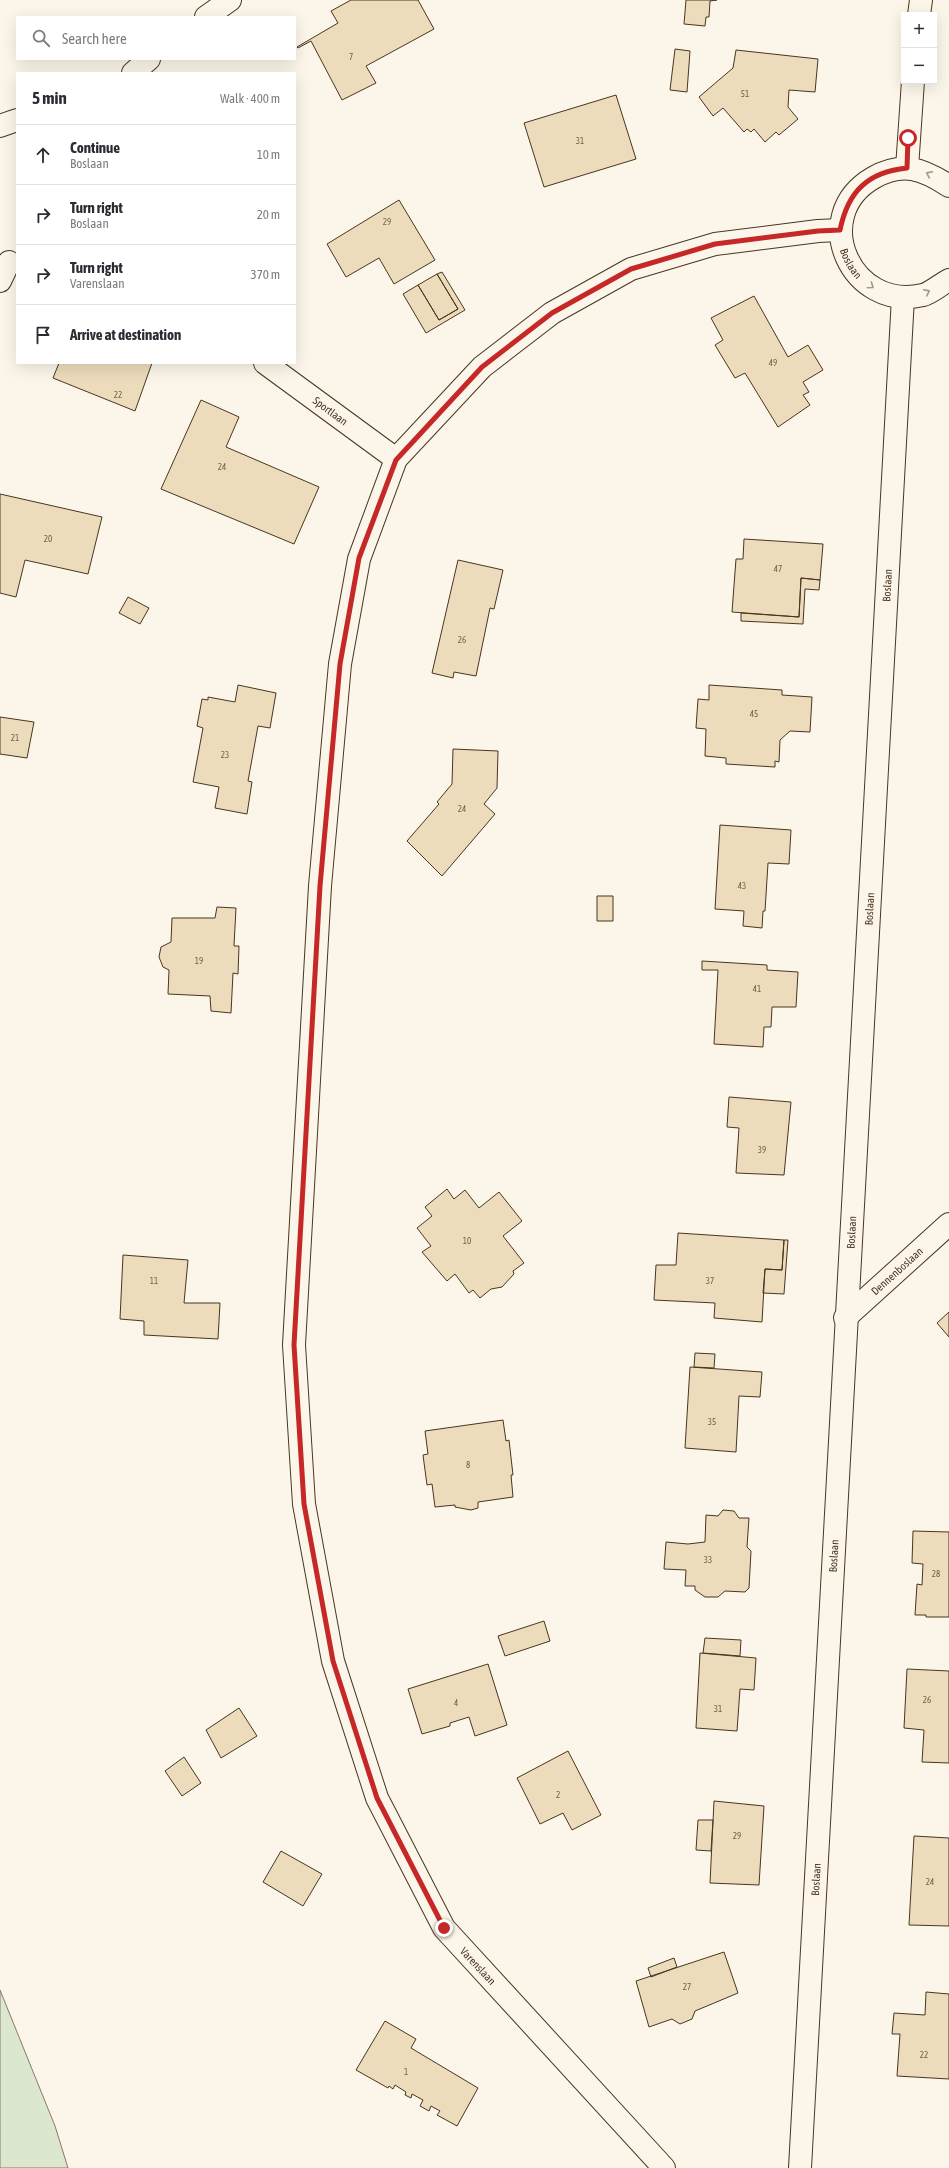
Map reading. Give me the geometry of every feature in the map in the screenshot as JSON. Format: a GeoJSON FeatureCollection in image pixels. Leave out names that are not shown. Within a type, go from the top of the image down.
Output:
{"type":"FeatureCollection","features":[{"type":"Feature","properties":{"kind":"street"},"geometry":{"type":"LineString","coordinates":[[207,16],[230,0]]}},
{"type":"Feature","properties":{"kind":"street"},"geometry":{"type":"LineString","coordinates":[[919,12],[921,0]]}},
{"type":"Feature","properties":{"kind":"street"},"geometry":{"type":"LineString","coordinates":[[134,72],[148,60]]}},
{"type":"Feature","properties":{"kind":"street"},"geometry":{"type":"LineString","coordinates":[[907,168],[913,84]]}},
{"type":"Feature","properties":{"kind":"street"},"geometry":{"type":"LineString","coordinates":[[0,126],[16,120]]}},
{"type":"Feature","properties":{"kind":"street","name":"Boslaan"},"geometry":{"type":"LineString","coordinates":[[949,186],[928,172],[907,168],[887,170],[861,185],[844,210],[840,230],[843,251],[858,276],[882,293],[903,297],[924,295],[949,280]]}},
{"type":"Feature","properties":{"kind":"street","name":"Varenslaan"},"geometry":{"type":"LineString","coordinates":[[664,2168],[444,1928],[377,1798],[333,1661],[304,1504],[294,1345],[320,886],[340,664],[359,558],[396,460],[482,367],[552,313],[631,269],[715,244],[818,231],[840,230]]}},
{"type":"Feature","properties":{"kind":"street","name":"Boslaan"},"geometry":{"type":"LineString","coordinates":[[800,2168],[845,1318],[903,297]]}},
{"type":"Feature","properties":{"kind":"street","name":"Sportlaan"},"geometry":{"type":"LineString","coordinates":[[266,364],[396,460]]}},
{"type":"Feature","properties":{"kind":"street","name":"Dennenboslaan"},"geometry":{"type":"LineString","coordinates":[[845,1318],[949,1224]]}},
{"type":"Feature","properties":{"kind":"green space"},"geometry":{"type":"Polygon","coordinates":[[[0,1990],[55,2126],[68,2168],[0,2168],[0,1990]]]}},
{"type":"Feature","properties":{"kind":"building"},"geometry":{"type":"Polygon","coordinates":[[[351,0],[418,0],[434,29],[366,66],[376,83],[342,100],[311,41],[298,48],[297,47],[338,23],[331,11],[351,0]]]}},
{"type":"Feature","properties":{"kind":"building"},"geometry":{"type":"Polygon","coordinates":[[[686,0],[717,0],[710,1],[709,17],[706,17],[705,26],[684,24],[686,0]]]}},
{"type":"Feature","properties":{"kind":"building"},"geometry":{"type":"Polygon","coordinates":[[[675,49],[690,51],[687,92],[670,90],[675,49]]]}},
{"type":"Feature","properties":{"kind":"building"},"geometry":{"type":"Polygon","coordinates":[[[736,50],[818,59],[815,92],[789,90],[788,107],[798,119],[779,135],[776,132],[765,142],[754,129],[751,132],[747,129],[744,132],[723,108],[713,116],[699,97],[733,68],[736,50]]]}},
{"type":"Feature","properties":{"kind":"building"},"geometry":{"type":"Polygon","coordinates":[[[616,95],[636,159],[544,187],[524,123],[616,95]]]}},
{"type":"Feature","properties":{"kind":"building"},"geometry":{"type":"Polygon","coordinates":[[[399,200],[435,260],[394,284],[379,258],[346,277],[327,244],[399,200]]]}},
{"type":"Feature","properties":{"kind":"building"},"geometry":{"type":"Polygon","coordinates":[[[442,272],[465,310],[426,333],[403,294],[418,285],[439,320],[458,309],[437,274],[442,272]]]}},
{"type":"Feature","properties":{"kind":"building"},"geometry":{"type":"Polygon","coordinates":[[[437,274],[458,309],[439,320],[418,285],[437,274]]]}},
{"type":"Feature","properties":{"kind":"building"},"geometry":{"type":"Polygon","coordinates":[[[754,296],[788,357],[808,345],[823,370],[803,382],[809,392],[803,395],[810,405],[778,427],[745,373],[735,378],[715,345],[723,340],[711,318],[754,296]]]}},
{"type":"Feature","properties":{"kind":"building"},"geometry":{"type":"Polygon","coordinates":[[[59,364],[152,364],[135,411],[53,378],[59,364]]]}},
{"type":"Feature","properties":{"kind":"building"},"geometry":{"type":"Polygon","coordinates":[[[201,400],[239,417],[226,447],[319,487],[294,544],[161,489],[201,400]]]}},
{"type":"Feature","properties":{"kind":"building"},"geometry":{"type":"Polygon","coordinates":[[[0,494],[102,517],[88,574],[25,560],[16,597],[0,593],[0,494]]]}},
{"type":"Feature","properties":{"kind":"building"},"geometry":{"type":"Polygon","coordinates":[[[744,539],[823,544],[820,580],[801,578],[799,617],[732,612],[736,559],[743,559],[744,539]]]}},
{"type":"Feature","properties":{"kind":"building"},"geometry":{"type":"Polygon","coordinates":[[[458,560],[503,570],[494,609],[490,608],[476,676],[454,672],[453,678],[432,673],[458,560]]]}},
{"type":"Feature","properties":{"kind":"building"},"geometry":{"type":"Polygon","coordinates":[[[801,578],[820,580],[819,590],[805,589],[803,624],[741,621],[741,613],[799,617],[801,578]]]}},
{"type":"Feature","properties":{"kind":"building"},"geometry":{"type":"Polygon","coordinates":[[[128,597],[149,608],[140,624],[119,613],[128,597]]]}},
{"type":"Feature","properties":{"kind":"building"},"geometry":{"type":"Polygon","coordinates":[[[238,685],[276,693],[270,728],[258,726],[248,781],[252,782],[247,814],[215,808],[219,787],[193,782],[203,728],[197,726],[202,699],[208,700],[208,697],[235,702],[238,685]]]}},
{"type":"Feature","properties":{"kind":"building"},"geometry":{"type":"Polygon","coordinates":[[[709,685],[782,690],[782,695],[812,697],[810,732],[790,731],[780,740],[779,762],[775,761],[775,767],[726,764],[726,758],[705,756],[706,729],[696,728],[698,699],[709,700],[709,685]]]}},
{"type":"Feature","properties":{"kind":"building"},"geometry":{"type":"Polygon","coordinates":[[[0,717],[34,722],[27,758],[0,754],[0,717]]]}},
{"type":"Feature","properties":{"kind":"building"},"geometry":{"type":"Polygon","coordinates":[[[453,749],[498,751],[497,788],[484,804],[495,814],[442,876],[407,841],[439,804],[437,802],[452,784],[453,749]]]}},
{"type":"Feature","properties":{"kind":"building"},"geometry":{"type":"Polygon","coordinates":[[[720,825],[791,830],[789,864],[768,863],[765,911],[763,911],[762,928],[743,926],[744,911],[715,909],[720,825]]]}},
{"type":"Feature","properties":{"kind":"building"},"geometry":{"type":"Polygon","coordinates":[[[597,896],[613,896],[613,921],[597,921],[597,896]]]}},
{"type":"Feature","properties":{"kind":"building"},"geometry":{"type":"Polygon","coordinates":[[[217,907],[236,908],[234,946],[239,946],[238,974],[233,973],[231,1013],[211,1011],[210,996],[168,994],[169,970],[163,967],[159,957],[161,947],[171,942],[172,918],[215,918],[217,907]]]}},
{"type":"Feature","properties":{"kind":"building"},"geometry":{"type":"Polygon","coordinates":[[[702,961],[767,965],[767,970],[798,972],[796,1007],[772,1007],[771,1027],[764,1027],[763,1047],[714,1044],[718,970],[702,970],[702,961]]]}},
{"type":"Feature","properties":{"kind":"building"},"geometry":{"type":"Polygon","coordinates":[[[729,1097],[791,1102],[784,1175],[736,1173],[739,1128],[727,1127],[729,1097]]]}},
{"type":"Feature","properties":{"kind":"building"},"geometry":{"type":"Polygon","coordinates":[[[447,1189],[454,1199],[465,1190],[479,1208],[499,1192],[522,1221],[503,1236],[524,1263],[513,1271],[514,1274],[502,1287],[491,1289],[480,1298],[473,1290],[469,1293],[455,1274],[447,1281],[422,1252],[431,1246],[417,1228],[432,1216],[425,1207],[447,1189]]]}},
{"type":"Feature","properties":{"kind":"building"},"geometry":{"type":"Polygon","coordinates":[[[678,1233],[784,1240],[782,1270],[765,1269],[762,1322],[714,1318],[715,1303],[654,1300],[656,1265],[676,1265],[678,1233]]]}},
{"type":"Feature","properties":{"kind":"building"},"geometry":{"type":"Polygon","coordinates":[[[784,1240],[788,1240],[784,1294],[763,1293],[765,1269],[782,1270],[784,1240]]]}},
{"type":"Feature","properties":{"kind":"building"},"geometry":{"type":"Polygon","coordinates":[[[123,1255],[188,1260],[184,1303],[220,1303],[218,1339],[144,1335],[144,1321],[120,1319],[123,1255]]]}},
{"type":"Feature","properties":{"kind":"building"},"geometry":{"type":"Polygon","coordinates":[[[949,1312],[949,1337],[937,1323],[949,1312]]]}},
{"type":"Feature","properties":{"kind":"building"},"geometry":{"type":"Polygon","coordinates":[[[695,1353],[715,1354],[714,1368],[694,1367],[695,1353]]]}},
{"type":"Feature","properties":{"kind":"building"},"geometry":{"type":"Polygon","coordinates":[[[690,1367],[762,1372],[760,1397],[739,1396],[736,1452],[685,1448],[690,1367]]]}},
{"type":"Feature","properties":{"kind":"building"},"geometry":{"type":"Polygon","coordinates":[[[503,1420],[506,1441],[509,1440],[513,1475],[511,1475],[513,1497],[478,1502],[478,1508],[471,1510],[455,1507],[455,1505],[435,1507],[432,1484],[427,1485],[423,1455],[428,1454],[425,1431],[503,1420]]]}},
{"type":"Feature","properties":{"kind":"building"},"geometry":{"type":"Polygon","coordinates":[[[723,1510],[734,1511],[739,1518],[749,1518],[747,1547],[751,1551],[749,1588],[745,1592],[725,1591],[718,1597],[705,1597],[695,1590],[695,1586],[685,1586],[686,1570],[664,1569],[666,1542],[688,1544],[705,1542],[706,1515],[718,1516],[723,1510]]]}},
{"type":"Feature","properties":{"kind":"building"},"geometry":{"type":"Polygon","coordinates":[[[913,1531],[949,1532],[949,1617],[926,1617],[926,1615],[915,1615],[917,1584],[922,1585],[923,1564],[912,1563],[913,1531]]]}},
{"type":"Feature","properties":{"kind":"building"},"geometry":{"type":"Polygon","coordinates":[[[544,1621],[550,1641],[505,1656],[498,1636],[544,1621]]]}},
{"type":"Feature","properties":{"kind":"building"},"geometry":{"type":"Polygon","coordinates":[[[705,1638],[741,1640],[740,1656],[703,1653],[705,1638]]]}},
{"type":"Feature","properties":{"kind":"building"},"geometry":{"type":"Polygon","coordinates":[[[700,1653],[756,1658],[754,1690],[740,1689],[737,1731],[696,1728],[700,1653]]]}},
{"type":"Feature","properties":{"kind":"building"},"geometry":{"type":"Polygon","coordinates":[[[488,1664],[507,1725],[475,1736],[469,1717],[450,1723],[450,1726],[422,1734],[408,1689],[488,1664]]]}},
{"type":"Feature","properties":{"kind":"building"},"geometry":{"type":"Polygon","coordinates":[[[907,1669],[949,1671],[949,1763],[922,1762],[924,1730],[904,1728],[907,1669]]]}},
{"type":"Feature","properties":{"kind":"building"},"geometry":{"type":"Polygon","coordinates":[[[239,1708],[257,1736],[221,1758],[206,1730],[239,1708]]]}},
{"type":"Feature","properties":{"kind":"building"},"geometry":{"type":"Polygon","coordinates":[[[568,1751],[601,1815],[572,1830],[563,1813],[540,1824],[517,1778],[568,1751]]]}},
{"type":"Feature","properties":{"kind":"building"},"geometry":{"type":"Polygon","coordinates":[[[184,1757],[201,1783],[182,1796],[165,1771],[184,1757]]]}},
{"type":"Feature","properties":{"kind":"building"},"geometry":{"type":"Polygon","coordinates":[[[714,1801],[764,1806],[759,1885],[710,1883],[714,1801]]]}},
{"type":"Feature","properties":{"kind":"building"},"geometry":{"type":"Polygon","coordinates":[[[698,1820],[713,1820],[711,1851],[696,1850],[698,1820]]]}},
{"type":"Feature","properties":{"kind":"building"},"geometry":{"type":"Polygon","coordinates":[[[914,1836],[949,1838],[949,1926],[909,1925],[914,1836]]]}},
{"type":"Feature","properties":{"kind":"building"},"geometry":{"type":"Polygon","coordinates":[[[281,1851],[322,1874],[303,1906],[263,1882],[281,1851]]]}},
{"type":"Feature","properties":{"kind":"building"},"geometry":{"type":"Polygon","coordinates":[[[724,1952],[738,1993],[695,2011],[692,2019],[680,2024],[672,2019],[649,2027],[636,1981],[724,1952]]]}},
{"type":"Feature","properties":{"kind":"building"},"geometry":{"type":"Polygon","coordinates":[[[674,1958],[677,1967],[651,1977],[648,1968],[674,1958]]]}},
{"type":"Feature","properties":{"kind":"building"},"geometry":{"type":"Polygon","coordinates":[[[926,1992],[949,1994],[949,2079],[897,2076],[900,2034],[892,2034],[894,2013],[925,2015],[926,1992]]]}},
{"type":"Feature","properties":{"kind":"building"},"geometry":{"type":"Polygon","coordinates":[[[385,2021],[416,2039],[411,2048],[478,2088],[457,2126],[437,2115],[440,2111],[431,2106],[429,2111],[420,2106],[423,2100],[412,2094],[411,2098],[405,2095],[406,2092],[395,2085],[393,2089],[389,2086],[388,2088],[356,2070],[385,2021]]]}},
{"type":"Feature","properties":{"kind":"route"},"geometry":{"type":"LineString","coordinates":[[444,1928],[377,1798],[333,1661],[304,1504],[294,1345],[320,886],[340,664],[359,558],[396,460],[482,367],[552,313],[631,269],[715,244],[818,231],[840,230],[844,210],[861,185],[887,170],[907,168],[908,138]]}}]}
